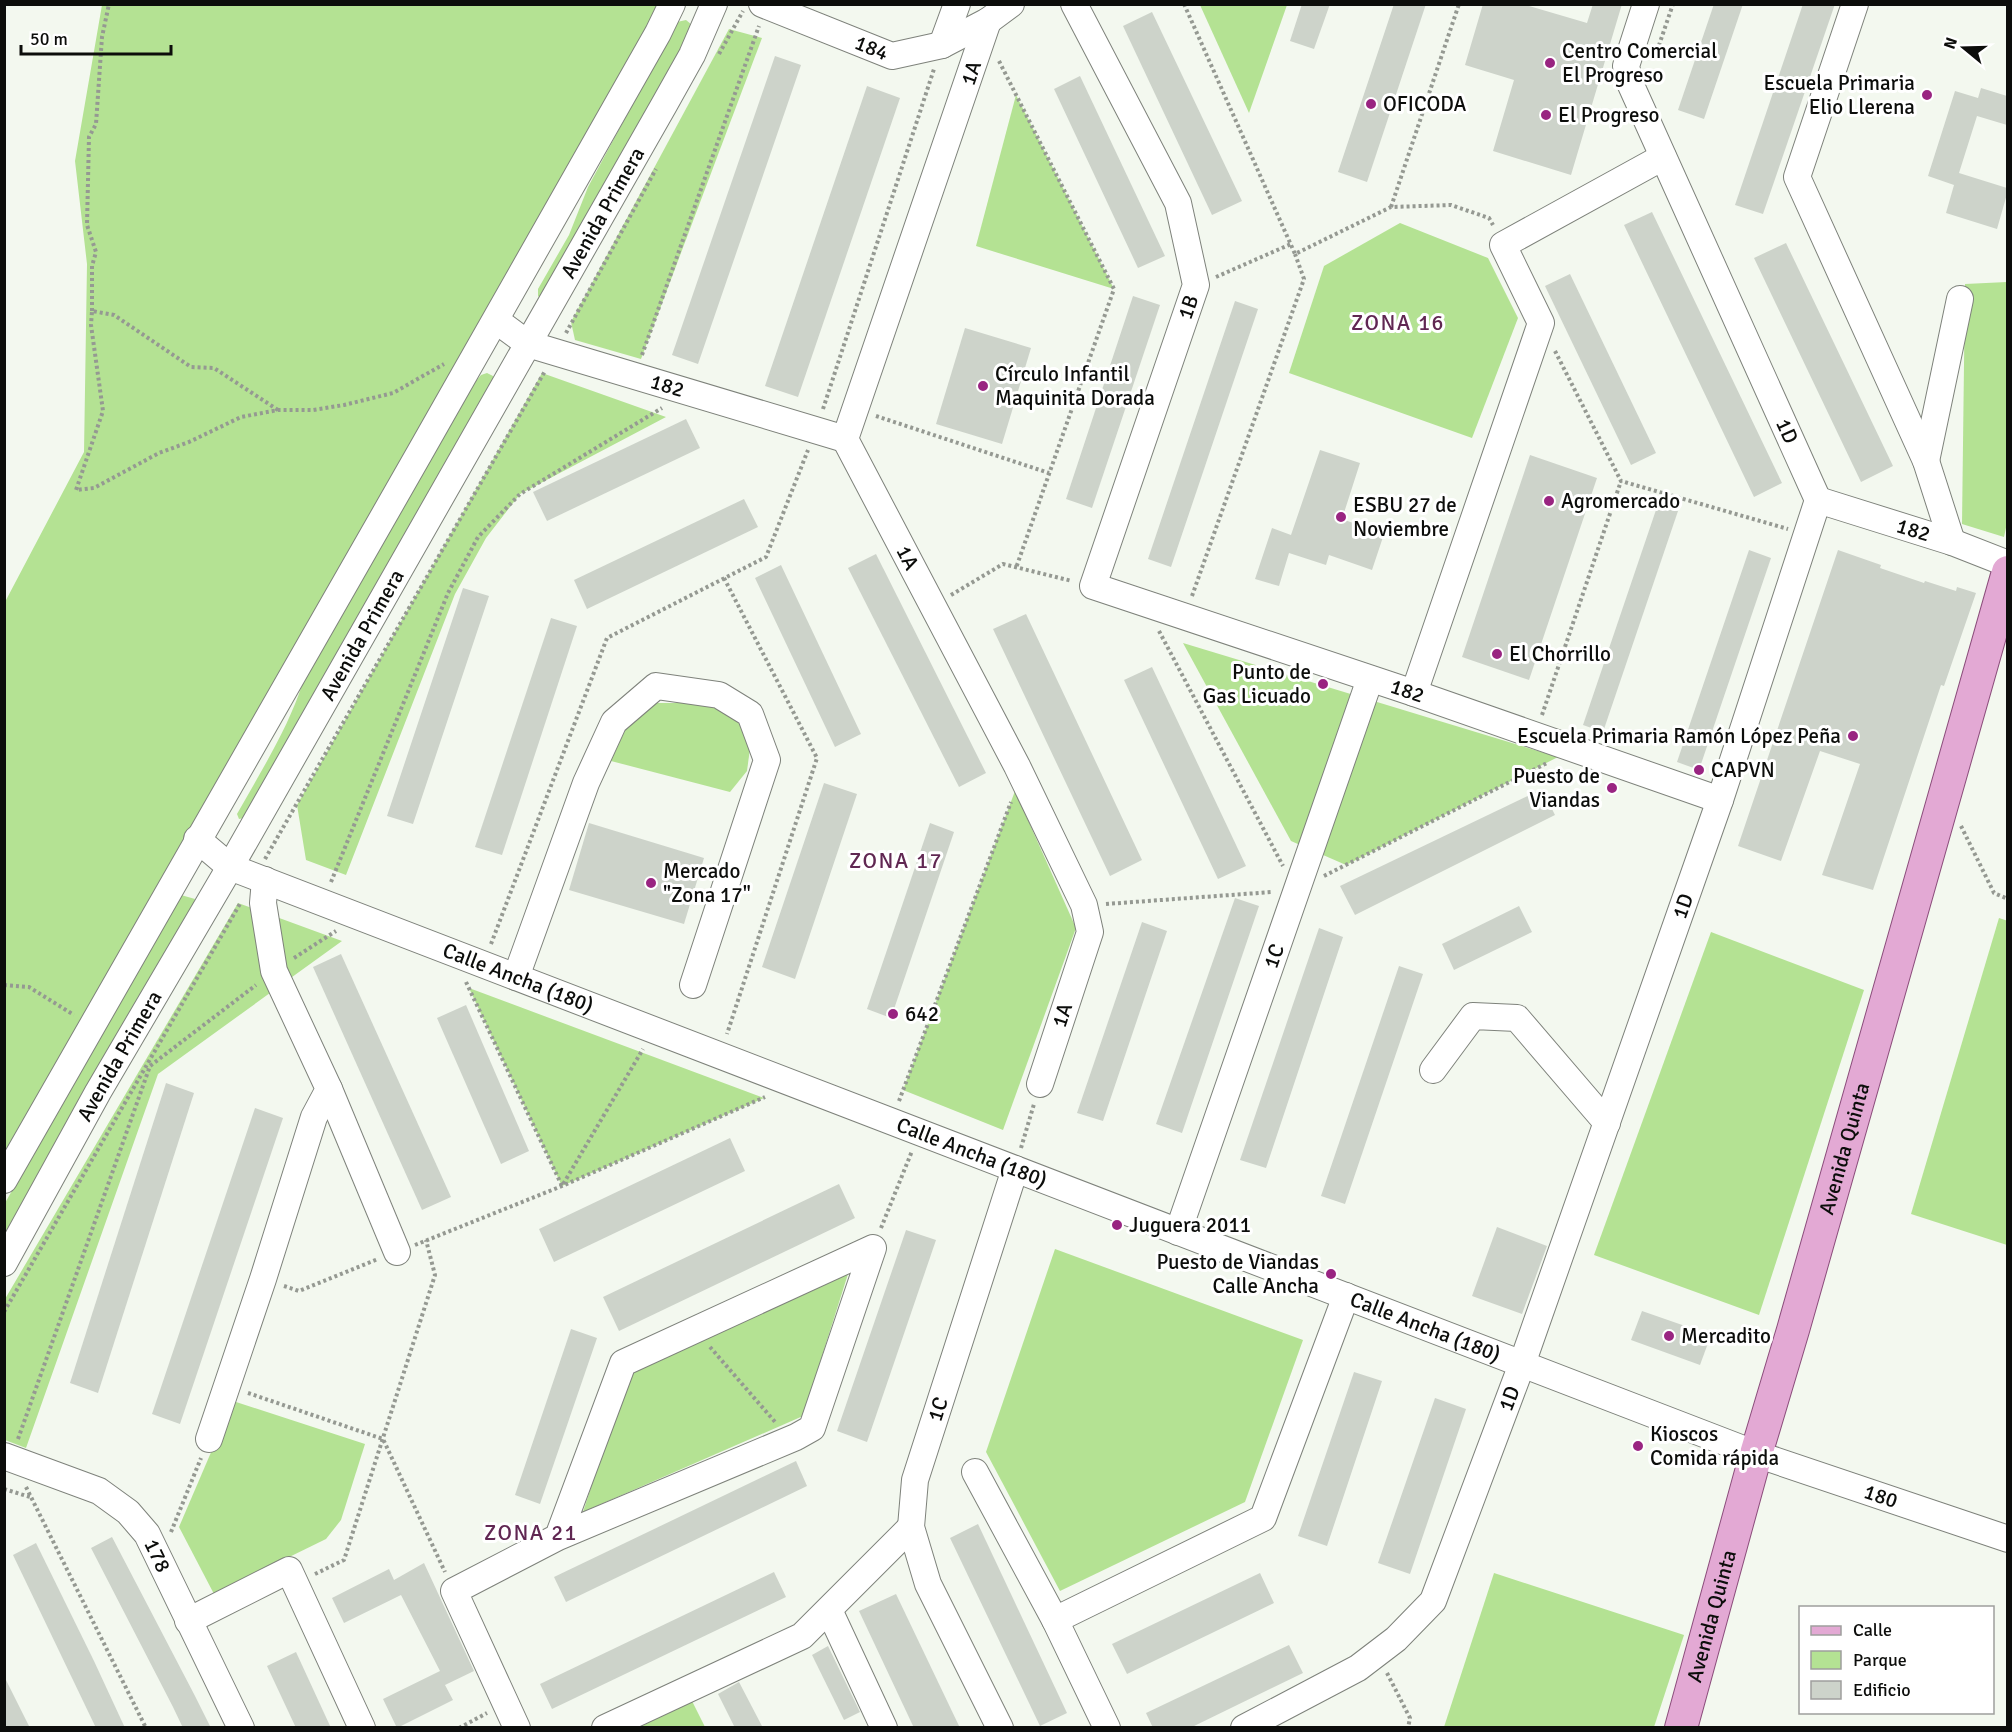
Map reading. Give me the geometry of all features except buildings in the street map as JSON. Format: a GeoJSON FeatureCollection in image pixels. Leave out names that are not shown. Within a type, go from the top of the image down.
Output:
{"type":"FeatureCollection","features":[{"type":"Feature","properties":{"kind":"main road","name":"Avenida Quinta"},"geometry":{"type":"LineString","coordinates":[[1681,1728],[1756,1454],[2007,572]]}},
{"type":"Feature","properties":{"kind":"street","name":"Avenida Primera"},"geometry":{"type":"LineString","coordinates":[[4,1180],[197,839],[497,321],[672,4]]}},
{"type":"Feature","properties":{"kind":"street","name":"Avenida Primera"},"geometry":{"type":"LineString","coordinates":[[4,1263],[98,1092],[230,867],[664,105],[692,55],[714,4]]}},
{"type":"Feature","properties":{"kind":"street","name":"1A"},"geometry":{"type":"LineString","coordinates":[[942,45],[957,4]]}},
{"type":"Feature","properties":{"kind":"street","name":"184"},"geometry":{"type":"LineString","coordinates":[[758,5],[892,56],[942,45],[986,27],[1011,4]]}},
{"type":"Feature","properties":{"kind":"street","name":"1B"},"geometry":{"type":"LineString","coordinates":[[1074,4],[1178,203],[1196,285],[1093,586]]}},
{"type":"Feature","properties":{"kind":"street","name":"1D"},"geometry":{"type":"LineString","coordinates":[[1244,1728],[1358,1668],[1396,1639],[1433,1601],[1522,1364],[1720,800],[1818,500],[1630,83],[1626,66],[1646,4]]}},
{"type":"Feature","properties":{"kind":"street"},"geometry":{"type":"LineString","coordinates":[[1855,4],[1797,177],[1926,462],[1952,542]]}},
{"type":"Feature","properties":{"kind":"street","name":"1A"},"geometry":{"type":"LineString","coordinates":[[986,27],[845,440],[1017,766],[1084,906],[1090,932],[1040,1084]]}},
{"type":"Feature","properties":{"kind":"street"},"geometry":{"type":"LineString","coordinates":[[1414,693],[1541,323],[1503,245],[1663,157]]}},
{"type":"Feature","properties":{"kind":"street"},"geometry":{"type":"LineString","coordinates":[[1926,462],[1960,299]]}},
{"type":"Feature","properties":{"kind":"street","name":"182"},"geometry":{"type":"LineString","coordinates":[[497,321],[528,344],[845,440]]}},
{"type":"Feature","properties":{"kind":"street","name":"182"},"geometry":{"type":"LineString","coordinates":[[1818,500],[1952,542],[2007,564]]}},
{"type":"Feature","properties":{"kind":"street","name":"182"},"geometry":{"type":"LineString","coordinates":[[1093,586],[1414,693],[1720,800]]}},
{"type":"Feature","properties":{"kind":"street","name":"1C"},"geometry":{"type":"LineString","coordinates":[[1178,1232],[1370,679]]}},
{"type":"Feature","properties":{"kind":"street"},"geometry":{"type":"LineString","coordinates":[[516,977],[586,783],[614,722],[656,686],[719,695],[750,714],[766,760],[693,985]]}},
{"type":"Feature","properties":{"kind":"street","name":"Calle Ancha (180)"},"geometry":{"type":"LineString","coordinates":[[197,839],[230,867],[1756,1454]]}},
{"type":"Feature","properties":{"kind":"street"},"geometry":{"type":"LineString","coordinates":[[260,878],[274,971],[329,1089],[397,1252]]}},
{"type":"Feature","properties":{"kind":"street"},"geometry":{"type":"LineString","coordinates":[[1433,1070],[1473,1016],[1517,1018],[1607,1123]]}},
{"type":"Feature","properties":{"kind":"street"},"geometry":{"type":"LineString","coordinates":[[209,1439],[264,1279],[314,1117],[329,1089]]}},
{"type":"Feature","properties":{"kind":"street","name":"1C"},"geometry":{"type":"LineString","coordinates":[[1000,1728],[928,1584],[911,1527],[915,1480],[1015,1169]]}},
{"type":"Feature","properties":{"kind":"street"},"geometry":{"type":"LineString","coordinates":[[558,1537],[623,1363],[873,1248]]}},
{"type":"Feature","properties":{"kind":"street"},"geometry":{"type":"LineString","coordinates":[[517,1728],[454,1591],[558,1537],[791,1440],[812,1428],[873,1248]]}},
{"type":"Feature","properties":{"kind":"street"},"geometry":{"type":"LineString","coordinates":[[1055,1620],[1263,1518],[1346,1296]]}},
{"type":"Feature","properties":{"kind":"street","name":"180"},"geometry":{"type":"LineString","coordinates":[[1756,1454],[2007,1539]]}},
{"type":"Feature","properties":{"kind":"street","name":"178"},"geometry":{"type":"LineString","coordinates":[[8,1457],[99,1491],[128,1512],[147,1534],[241,1728]]}},
{"type":"Feature","properties":{"kind":"street"},"geometry":{"type":"LineString","coordinates":[[975,1472],[1055,1620],[1107,1728]]}},
{"type":"Feature","properties":{"kind":"street"},"geometry":{"type":"LineString","coordinates":[[605,1728],[802,1636],[911,1527]]}},
{"type":"Feature","properties":{"kind":"street"},"geometry":{"type":"LineString","coordinates":[[188,1621],[289,1570],[362,1728]]}},
{"type":"Feature","properties":{"kind":"street"},"geometry":{"type":"LineString","coordinates":[[829,1610],[884,1728]]}},
{"type":"Feature","properties":{"kind":"path"},"geometry":{"type":"LineString","coordinates":[[109,4],[102,37],[96,124],[89,137],[87,225],[96,252],[92,266],[91,325],[103,411],[76,490],[94,488],[159,453],[189,442],[241,417],[278,410],[313,410],[344,405],[393,393],[447,362],[471,365]]}},
{"type":"Feature","properties":{"kind":"path"},"geometry":{"type":"LineString","coordinates":[[1184,4],[1296,254],[1304,279],[1185,617]]}},
{"type":"Feature","properties":{"kind":"path"},"geometry":{"type":"LineString","coordinates":[[1391,207],[1459,4]]}},
{"type":"Feature","properties":{"kind":"path"},"geometry":{"type":"LineString","coordinates":[[1654,59],[1673,4]]}},
{"type":"Feature","properties":{"kind":"path"},"geometry":{"type":"LineString","coordinates":[[718,56],[758,5]]}},
{"type":"Feature","properties":{"kind":"path"},"geometry":{"type":"LineString","coordinates":[[635,376],[758,5]]}},
{"type":"Feature","properties":{"kind":"path"},"geometry":{"type":"LineString","coordinates":[[986,27],[1114,289],[1016,567]]}},
{"type":"Feature","properties":{"kind":"path"},"geometry":{"type":"LineString","coordinates":[[483,964],[607,638],[766,557],[816,432],[942,45]]}},
{"type":"Feature","properties":{"kind":"path"},"geometry":{"type":"LineString","coordinates":[[4,1312],[260,878],[657,168]]}},
{"type":"Feature","properties":{"kind":"path"},"geometry":{"type":"LineString","coordinates":[[1296,254],[1391,207],[1451,205],[1490,218],[1503,245]]}},
{"type":"Feature","properties":{"kind":"path"},"geometry":{"type":"LineString","coordinates":[[1196,285],[1291,244]]}},
{"type":"Feature","properties":{"kind":"path"},"geometry":{"type":"LineString","coordinates":[[92,311],[114,315],[191,367],[214,368],[278,410]]}},
{"type":"Feature","properties":{"kind":"path"},"geometry":{"type":"LineString","coordinates":[[1535,735],[1621,481],[1541,323]]}},
{"type":"Feature","properties":{"kind":"path"},"geometry":{"type":"LineString","coordinates":[[323,902],[448,593],[478,537],[520,494],[688,392]]}},
{"type":"Feature","properties":{"kind":"path"},"geometry":{"type":"LineString","coordinates":[[855,410],[1049,473]]}},
{"type":"Feature","properties":{"kind":"path"},"geometry":{"type":"LineString","coordinates":[[1621,481],[1807,535]]}},
{"type":"Feature","properties":{"kind":"path"},"geometry":{"type":"LineString","coordinates":[[932,606],[1004,564],[1093,586]]}},
{"type":"Feature","properties":{"kind":"path"},"geometry":{"type":"LineString","coordinates":[[1144,603],[1296,891]]}},
{"type":"Feature","properties":{"kind":"path"},"geometry":{"type":"LineString","coordinates":[[1084,906],[1296,891],[1573,749]]}},
{"type":"Feature","properties":{"kind":"path"},"geometry":{"type":"LineString","coordinates":[[892,1122],[1015,791],[1017,766]]}},
{"type":"Feature","properties":{"kind":"path"},"geometry":{"type":"LineString","coordinates":[[1945,794],[1994,893],[2007,899]]}},
{"type":"Feature","properties":{"kind":"path"},"geometry":{"type":"LineString","coordinates":[[146,1728],[31,1498],[8,1457],[150,1066],[274,971],[359,916]]}},
{"type":"Feature","properties":{"kind":"path"},"geometry":{"type":"LineString","coordinates":[[451,951],[562,1186]]}},
{"type":"Feature","properties":{"kind":"path"},"geometry":{"type":"LineString","coordinates":[[4,985],[29,987],[92,1026]]}},
{"type":"Feature","properties":{"kind":"path"},"geometry":{"type":"LineString","coordinates":[[562,1186],[655,1030]]}},
{"type":"Feature","properties":{"kind":"path"},"geometry":{"type":"LineString","coordinates":[[264,1279],[299,1291],[562,1186],[764,1098],[785,1080]]}},
{"type":"Feature","properties":{"kind":"path"},"geometry":{"type":"LineString","coordinates":[[1015,1169],[1040,1084]]}},
{"type":"Feature","properties":{"kind":"path"},"geometry":{"type":"LineString","coordinates":[[873,1248],[919,1132]]}},
{"type":"Feature","properties":{"kind":"path"},"geometry":{"type":"LineString","coordinates":[[295,1584],[344,1560],[435,1275],[426,1240]]}},
{"type":"Feature","properties":{"kind":"path"},"geometry":{"type":"LineString","coordinates":[[695,1330],[791,1440]]}},
{"type":"Feature","properties":{"kind":"path"},"geometry":{"type":"LineString","coordinates":[[228,1385],[383,1439],[454,1591]]}},
{"type":"Feature","properties":{"kind":"path"},"geometry":{"type":"LineString","coordinates":[[159,1560],[209,1439]]}},
{"type":"Feature","properties":{"kind":"path"},"geometry":{"type":"LineString","coordinates":[[4,1489],[31,1498]]}},
{"type":"Feature","properties":{"kind":"path"},"geometry":{"type":"LineString","coordinates":[[1377,1654],[1410,1718],[1408,1728]]}},
{"type":"Feature","properties":{"kind":"path"},"geometry":{"type":"LineString","coordinates":[[459,1728],[506,1703]]}},
{"type":"Feature","properties":{"kind":"green space"},"geometry":{"type":"Polygon","coordinates":[[[102,5],[670,5],[5,1163],[5,602],[84,452],[87,264],[75,161],[102,5]]]}},
{"type":"Feature","properties":{"kind":"green space"},"geometry":{"type":"Polygon","coordinates":[[[1200,5],[1287,5],[1249,113],[1200,5]]]}},
{"type":"Feature","properties":{"kind":"green space"},"geometry":{"type":"Polygon","coordinates":[[[686,20],[692,25],[690,37],[541,299],[538,296],[538,289],[569,235],[588,187],[677,22],[686,20]]]}},
{"type":"Feature","properties":{"kind":"green space"},"geometry":{"type":"Polygon","coordinates":[[[729,29],[762,38],[641,359],[575,340],[571,322],[729,29]]]}},
{"type":"Feature","properties":{"kind":"green space"},"geometry":{"type":"Polygon","coordinates":[[[1016,95],[1114,289],[976,246],[1016,95]]]}},
{"type":"Feature","properties":{"kind":"green space"},"geometry":{"type":"Polygon","coordinates":[[[1400,223],[1488,258],[1518,318],[1472,438],[1289,373],[1324,266],[1400,223]]]}},
{"type":"Feature","properties":{"kind":"green space"},"geometry":{"type":"Polygon","coordinates":[[[2007,282],[2007,523],[2004,537],[1962,524],[1965,284],[2007,282]]]}},
{"type":"Feature","properties":{"kind":"green space"},"geometry":{"type":"Polygon","coordinates":[[[487,373],[493,376],[494,385],[244,818],[239,819],[237,814],[282,733],[303,682],[476,381],[481,375],[487,373]]]}},
{"type":"Feature","properties":{"kind":"green space"},"geometry":{"type":"Polygon","coordinates":[[[542,373],[666,417],[520,494],[486,538],[455,594],[346,875],[306,860],[297,805],[542,373]]]}},
{"type":"Feature","properties":{"kind":"green space"},"geometry":{"type":"Polygon","coordinates":[[[1183,643],[1558,757],[1346,865],[1291,841],[1183,643]]]}},
{"type":"Feature","properties":{"kind":"green space"},"geometry":{"type":"Polygon","coordinates":[[[654,703],[713,703],[742,718],[751,741],[747,771],[730,792],[611,761],[627,726],[654,703]]]}},
{"type":"Feature","properties":{"kind":"green space"},"geometry":{"type":"Polygon","coordinates":[[[1015,791],[1076,928],[1003,1130],[903,1090],[1015,791]]]}},
{"type":"Feature","properties":{"kind":"green space"},"geometry":{"type":"Polygon","coordinates":[[[181,895],[195,899],[193,906],[5,1233],[5,1203],[181,895]]]}},
{"type":"Feature","properties":{"kind":"green space"},"geometry":{"type":"Polygon","coordinates":[[[238,903],[342,941],[158,1074],[26,1448],[5,1440],[5,1299],[238,903]]]}},
{"type":"Feature","properties":{"kind":"green space"},"geometry":{"type":"Polygon","coordinates":[[[1999,918],[2008,921],[2007,1245],[1911,1214],[1999,918]]]}},
{"type":"Feature","properties":{"kind":"green space"},"geometry":{"type":"Polygon","coordinates":[[[1711,932],[1864,990],[1759,1315],[1594,1255],[1711,932]]]}},
{"type":"Feature","properties":{"kind":"green space"},"geometry":{"type":"Polygon","coordinates":[[[469,988],[764,1098],[562,1186],[469,988]]]}},
{"type":"Feature","properties":{"kind":"green space"},"geometry":{"type":"Polygon","coordinates":[[[1055,1249],[1303,1340],[1245,1502],[1060,1591],[986,1452],[1055,1249]]]}},
{"type":"Feature","properties":{"kind":"green space"},"geometry":{"type":"Polygon","coordinates":[[[848,1274],[803,1416],[583,1512],[630,1368],[848,1274]]]}},
{"type":"Feature","properties":{"kind":"green space"},"geometry":{"type":"Polygon","coordinates":[[[233,1401],[365,1444],[341,1520],[326,1539],[214,1594],[179,1527],[233,1401]]]}},
{"type":"Feature","properties":{"kind":"green space"},"geometry":{"type":"Polygon","coordinates":[[[1494,1573],[1684,1635],[1654,1727],[1444,1727],[1494,1573]]]}},
{"type":"Feature","properties":{"kind":"green space"},"geometry":{"type":"Polygon","coordinates":[[[690,1697],[705,1727],[639,1728],[690,1697]]]}},
{"type":"Feature","properties":{"kind":"place","name":"Centro Comercial El Progreso"},"geometry":{"type":"Point","coordinates":[1550,63]}},
{"type":"Feature","properties":{"kind":"place","name":"Escuela Primaria Elio Llerena"},"geometry":{"type":"Point","coordinates":[1927,95]}},
{"type":"Feature","properties":{"kind":"place","name":"OFICODA"},"geometry":{"type":"Point","coordinates":[1371,104]}},
{"type":"Feature","properties":{"kind":"place","name":"El Progreso"},"geometry":{"type":"Point","coordinates":[1546,115]}},
{"type":"Feature","properties":{"kind":"place","name":"Círculo Infantil Maquinita Dorada"},"geometry":{"type":"Point","coordinates":[983,386]}},
{"type":"Feature","properties":{"kind":"place","name":"Agromercado"},"geometry":{"type":"Point","coordinates":[1549,501]}},
{"type":"Feature","properties":{"kind":"place","name":"ESBU 27 de Noviembre"},"geometry":{"type":"Point","coordinates":[1341,517]}},
{"type":"Feature","properties":{"kind":"place","name":"El Chorrillo"},"geometry":{"type":"Point","coordinates":[1497,654]}},
{"type":"Feature","properties":{"kind":"place","name":"Punto de Gas Licuado"},"geometry":{"type":"Point","coordinates":[1323,684]}},
{"type":"Feature","properties":{"kind":"place","name":"Escuela Primaria Ramón López Peña"},"geometry":{"type":"Point","coordinates":[1853,736]}},
{"type":"Feature","properties":{"kind":"place","name":"CAPVN"},"geometry":{"type":"Point","coordinates":[1699,770]}},
{"type":"Feature","properties":{"kind":"place","name":"Puesto de Viandas"},"geometry":{"type":"Point","coordinates":[1612,788]}},
{"type":"Feature","properties":{"kind":"place","name":"Mercado \"Zona 17\""},"geometry":{"type":"Point","coordinates":[651,883]}},
{"type":"Feature","properties":{"kind":"place","name":"642"},"geometry":{"type":"Point","coordinates":[893,1014]}},
{"type":"Feature","properties":{"kind":"place","name":"Juguera 2011"},"geometry":{"type":"Point","coordinates":[1117,1225]}},
{"type":"Feature","properties":{"kind":"place","name":"Puesto de Viandas Calle Ancha"},"geometry":{"type":"Point","coordinates":[1331,1274]}},
{"type":"Feature","properties":{"kind":"place","name":"Mercadito"},"geometry":{"type":"Point","coordinates":[1669,1336]}},
{"type":"Feature","properties":{"kind":"place","name":"Kioscos Comida rápida"},"geometry":{"type":"Point","coordinates":[1638,1446]}},
{"type":"Feature","properties":{"kind":"district","name":"ZONA 16"},"geometry":{"type":"Point","coordinates":[1398,322]}},
{"type":"Feature","properties":{"kind":"district","name":"ZONA 17"},"geometry":{"type":"Point","coordinates":[896,860]}},
{"type":"Feature","properties":{"kind":"district","name":"ZONA 21"},"geometry":{"type":"Point","coordinates":[531,1532]}}]}
